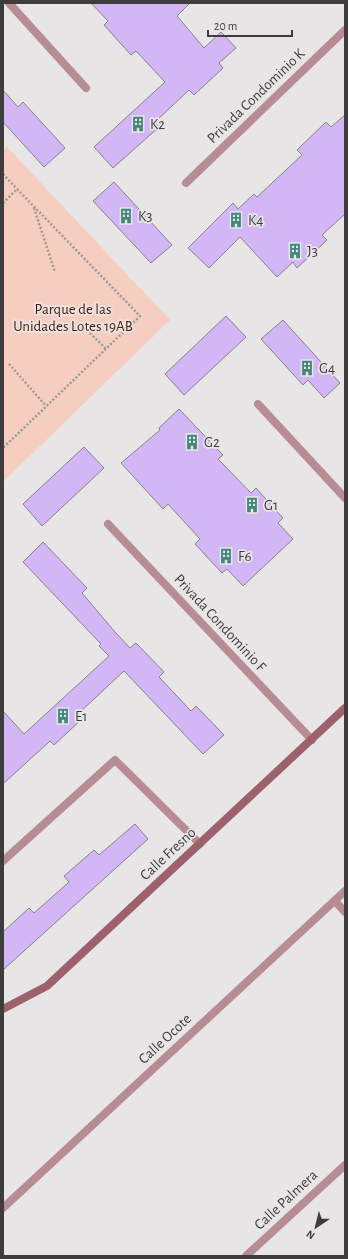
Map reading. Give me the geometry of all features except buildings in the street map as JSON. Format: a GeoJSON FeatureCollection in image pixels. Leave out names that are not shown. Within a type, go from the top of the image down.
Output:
{"type":"FeatureCollection","features":[{"type":"Feature","properties":{"kind":"street"},"geometry":{"type":"LineString","coordinates":[[9,3],[86,88]]}},
{"type":"Feature","properties":{"kind":"street","name":"Privada Condominio K"},"geometry":{"type":"LineString","coordinates":[[186,183],[345,30]]}},
{"type":"Feature","properties":{"kind":"street"},"geometry":{"type":"LineString","coordinates":[[258,404],[345,498]]}},
{"type":"Feature","properties":{"kind":"street","name":"Privada Condominio F"},"geometry":{"type":"LineString","coordinates":[[108,524],[312,740]]}},
{"type":"Feature","properties":{"kind":"street","name":"Calle Fresno"},"geometry":{"type":"LineString","coordinates":[[3,1009],[47,986],[345,708]]}},
{"type":"Feature","properties":{"kind":"street"},"geometry":{"type":"LineString","coordinates":[[3,861],[115,760],[200,844]]}},
{"type":"Feature","properties":{"kind":"street","name":"Calle Ocote"},"geometry":{"type":"LineString","coordinates":[[3,1208],[345,891]]}},
{"type":"Feature","properties":{"kind":"street"},"geometry":{"type":"LineString","coordinates":[[335,901],[345,912]]}},
{"type":"Feature","properties":{"kind":"street","name":"Calle Palmera"},"geometry":{"type":"LineString","coordinates":[[246,1256],[345,1165]]}},
{"type":"Feature","properties":{"kind":"path"},"geometry":{"type":"LineString","coordinates":[[3,174],[140,316],[3,448]]}},
{"type":"Feature","properties":{"kind":"path"},"geometry":{"type":"LineString","coordinates":[[3,203],[18,189]]}},
{"type":"Feature","properties":{"kind":"path"},"geometry":{"type":"LineString","coordinates":[[33,205],[55,272]]}},
{"type":"Feature","properties":{"kind":"path"},"geometry":{"type":"LineString","coordinates":[[90,332],[106,349]]}},
{"type":"Feature","properties":{"kind":"path"},"geometry":{"type":"LineString","coordinates":[[8,364],[46,406]]}},
{"type":"Feature","properties":{"kind":"green space","name":"Parque de las Unidades Lotes 19AB"},"geometry":{"type":"Polygon","coordinates":[[[7,147],[170,320],[3,482],[3,151],[7,147]]]}},
{"type":"Feature","properties":{"kind":"place","name":"K2"},"geometry":{"type":"Point","coordinates":[138,124]}},
{"type":"Feature","properties":{"kind":"place","name":"K3"},"geometry":{"type":"Point","coordinates":[126,216]}},
{"type":"Feature","properties":{"kind":"place","name":"K4"},"geometry":{"type":"Point","coordinates":[236,220]}},
{"type":"Feature","properties":{"kind":"place","name":"J3"},"geometry":{"type":"Point","coordinates":[295,251]}},
{"type":"Feature","properties":{"kind":"place","name":"G4"},"geometry":{"type":"Point","coordinates":[307,368]}},
{"type":"Feature","properties":{"kind":"place","name":"G2"},"geometry":{"type":"Point","coordinates":[192,442]}},
{"type":"Feature","properties":{"kind":"place","name":"G1"},"geometry":{"type":"Point","coordinates":[252,505]}},
{"type":"Feature","properties":{"kind":"place","name":"F6"},"geometry":{"type":"Point","coordinates":[226,556]}},
{"type":"Feature","properties":{"kind":"place","name":"E1"},"geometry":{"type":"Point","coordinates":[63,716]}}]}
